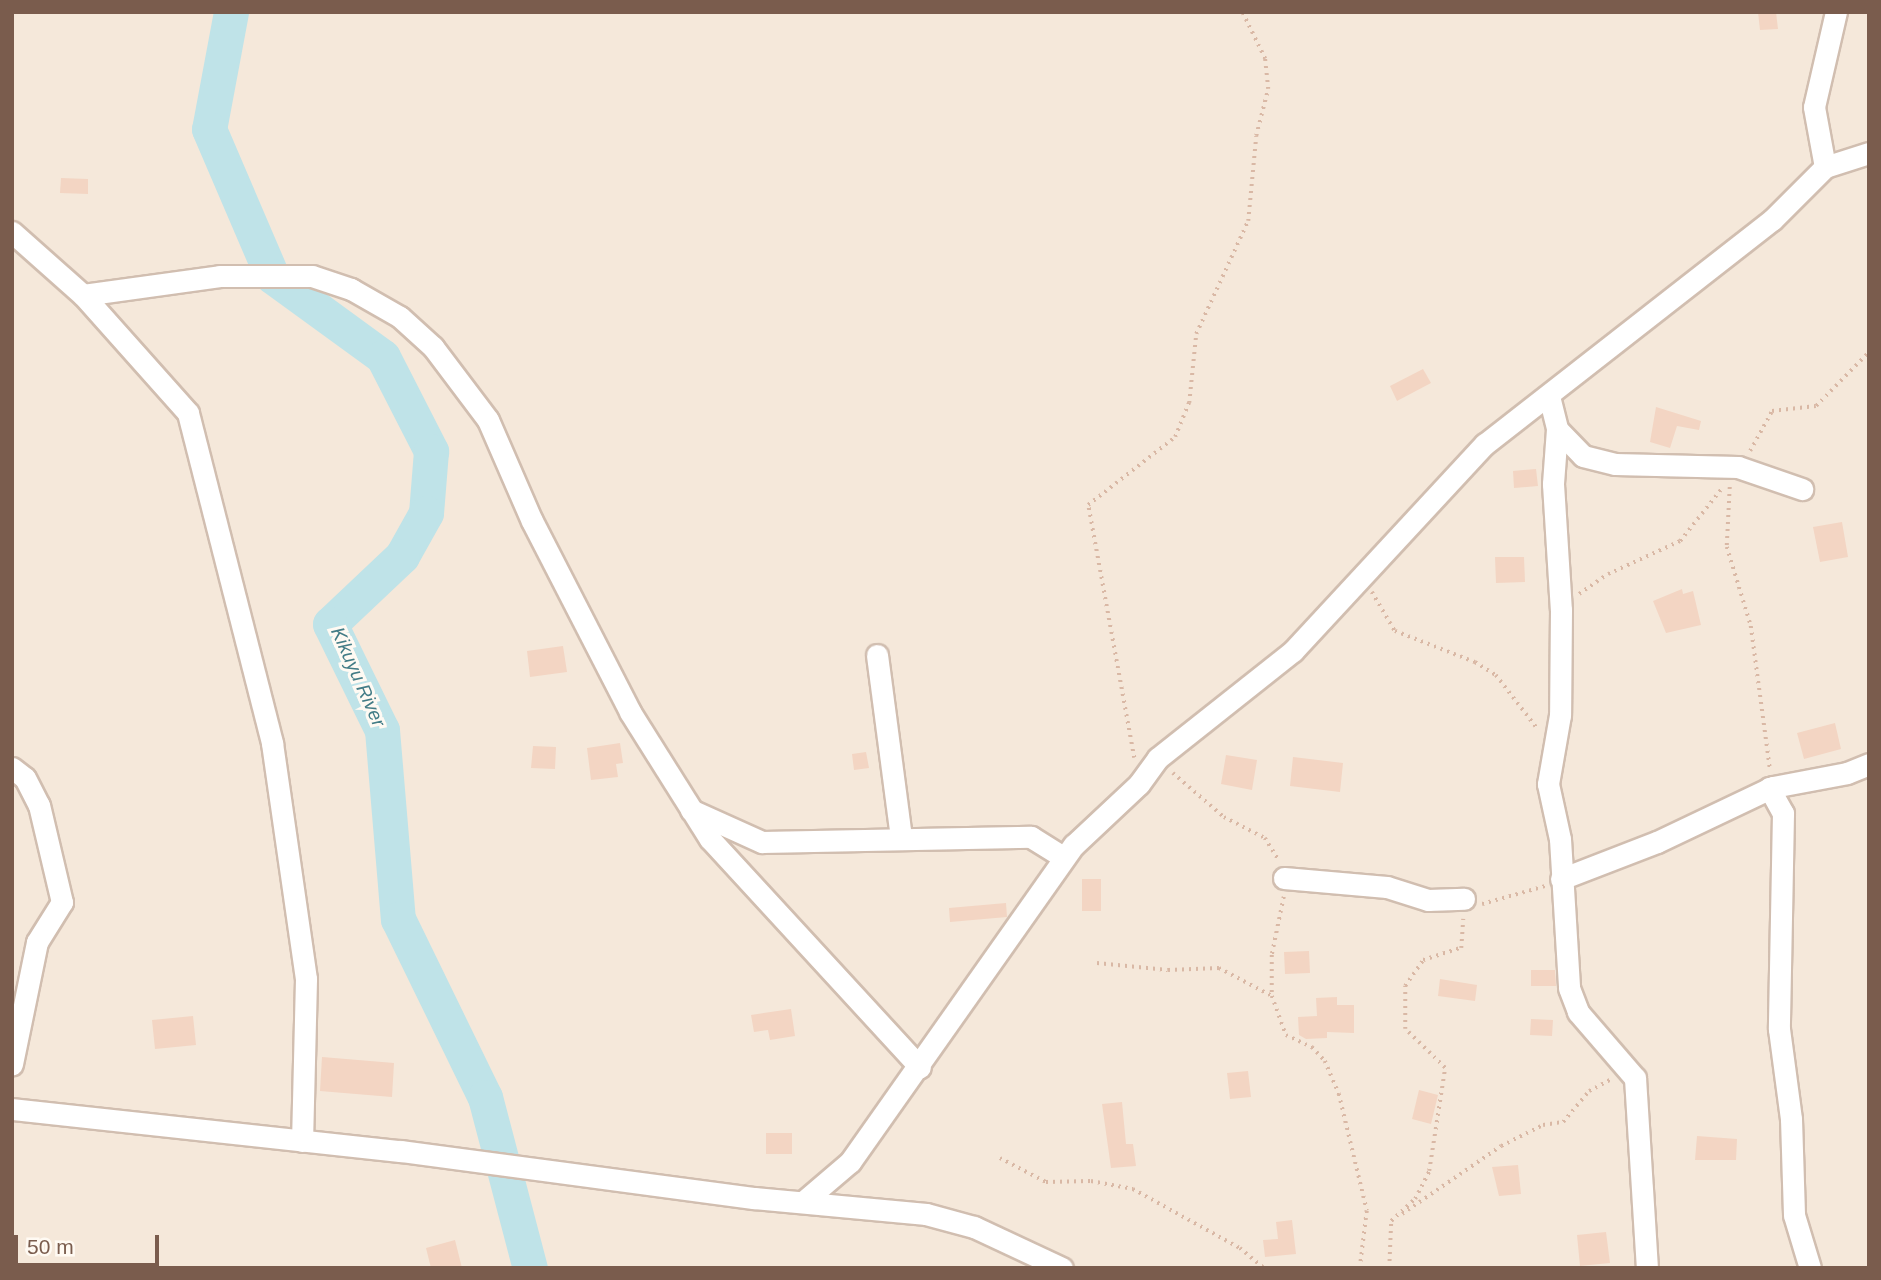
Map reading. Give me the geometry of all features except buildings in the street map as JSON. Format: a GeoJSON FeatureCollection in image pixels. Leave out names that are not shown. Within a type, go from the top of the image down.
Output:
{"type":"FeatureCollection","features":[{"type":"Feature","properties":{"kind":"street"},"geometry":{"type":"LineString","coordinates":[[1825,167],[1814,107],[1836,12]]}},
{"type":"Feature","properties":{"kind":"street"},"geometry":{"type":"LineString","coordinates":[[803,1202],[850,1162],[920,1067],[1064,858],[1139,784],[1158,758],[1293,651],[1485,444],[1772,220],[1825,167],[1869,153]]}},
{"type":"Feature","properties":{"kind":"street"},"geometry":{"type":"LineString","coordinates":[[12,232],[83,295],[188,413],[272,743],[306,979],[302,1141]]}},
{"type":"Feature","properties":{"kind":"street"},"geometry":{"type":"LineString","coordinates":[[83,295],[220,276],[312,276],[351,289],[400,317],[433,347],[488,420],[582,620],[630,712],[710,839],[920,1067]]}},
{"type":"Feature","properties":{"kind":"street"},"geometry":{"type":"LineString","coordinates":[[1549,396],[1557,429],[1553,484],[1560,545],[1560,715],[1548,784],[1560,839],[1569,988],[1578,1013],[1633,1074],[1647,1268]]}},
{"type":"Feature","properties":{"kind":"street"},"geometry":{"type":"LineString","coordinates":[[1557,429],[1583,456],[1594,459],[1615,464],[1738,467],[1802,489]]}},
{"type":"Feature","properties":{"kind":"street"},"geometry":{"type":"LineString","coordinates":[[877,655],[901,838]]}},
{"type":"Feature","properties":{"kind":"street"},"geometry":{"type":"LineString","coordinates":[[1561,879],[1657,842],[1771,788],[1847,773],[1869,764]]}},
{"type":"Feature","properties":{"kind":"street"},"geometry":{"type":"LineString","coordinates":[[12,768],[25,778],[39,805],[62,902],[37,942],[12,1064]]}},
{"type":"Feature","properties":{"kind":"street"},"geometry":{"type":"LineString","coordinates":[[1771,788],[1783,813],[1779,1029],[1791,1119],[1794,1215],[1810,1268]]}},
{"type":"Feature","properties":{"kind":"street"},"geometry":{"type":"LineString","coordinates":[[691,810],[762,842],[843,844],[901,838],[1031,837],[1064,858]]}},
{"type":"Feature","properties":{"kind":"street"},"geometry":{"type":"LineString","coordinates":[[1284,878],[1387,887],[1428,900],[1464,904]]}},
{"type":"Feature","properties":{"kind":"street"},"geometry":{"type":"LineString","coordinates":[[12,1109],[401,1151],[803,1202],[926,1214],[974,1227],[1062,1268]]}},
{"type":"Feature","properties":{"kind":"path"},"geometry":{"type":"LineString","coordinates":[[1139,784],[1088,506],[1174,438],[1189,403],[1196,334],[1248,221],[1256,136],[1268,89],[1265,59],[1242,12]]}},
{"type":"Feature","properties":{"kind":"path"},"geometry":{"type":"LineString","coordinates":[[1729,484],[1727,547],[1751,626],[1771,788]]}},
{"type":"Feature","properties":{"kind":"path"},"geometry":{"type":"LineString","coordinates":[[1362,576],[1395,631],[1475,662],[1496,675],[1539,733]]}},
{"type":"Feature","properties":{"kind":"path"},"geometry":{"type":"LineString","coordinates":[[1158,758],[1204,802],[1265,838],[1274,849],[1284,878],[1272,955],[1272,996],[1286,1035],[1312,1047],[1325,1061],[1339,1094],[1367,1211],[1360,1268]]}},
{"type":"Feature","properties":{"kind":"path"},"geometry":{"type":"LineString","coordinates":[[1389,1268],[1391,1221],[1415,1199],[1429,1171],[1442,1108],[1445,1068],[1405,1029],[1405,986],[1423,960],[1461,948],[1464,904],[1529,893],[1561,879]]}},
{"type":"Feature","properties":{"kind":"path"},"geometry":{"type":"LineString","coordinates":[[1097,963],[1168,970],[1219,968],[1272,996]]}},
{"type":"Feature","properties":{"kind":"path"},"geometry":{"type":"LineString","coordinates":[[1391,1221],[1501,1146],[1543,1125],[1563,1122],[1597,1085],[1633,1074]]}},
{"type":"Feature","properties":{"kind":"path"},"geometry":{"type":"LineString","coordinates":[[1000,1158],[1046,1182],[1091,1181],[1133,1189],[1240,1248],[1264,1268]]}},
{"type":"Feature","properties":{"kind":"shaded area"},"geometry":{"type":"Polygon","coordinates":[[[12,12],[1869,12],[1869,1268],[12,1268],[12,12]]]}},
{"type":"Feature","properties":{"kind":"waterway","name":"Kikuyu River"},"geometry":{"type":"LineString","coordinates":[[231,12],[209,129],[272,276],[383,357],[431,451],[426,513],[402,556],[330,624],[382,730],[398,919],[485,1097],[530,1268]]}}]}
